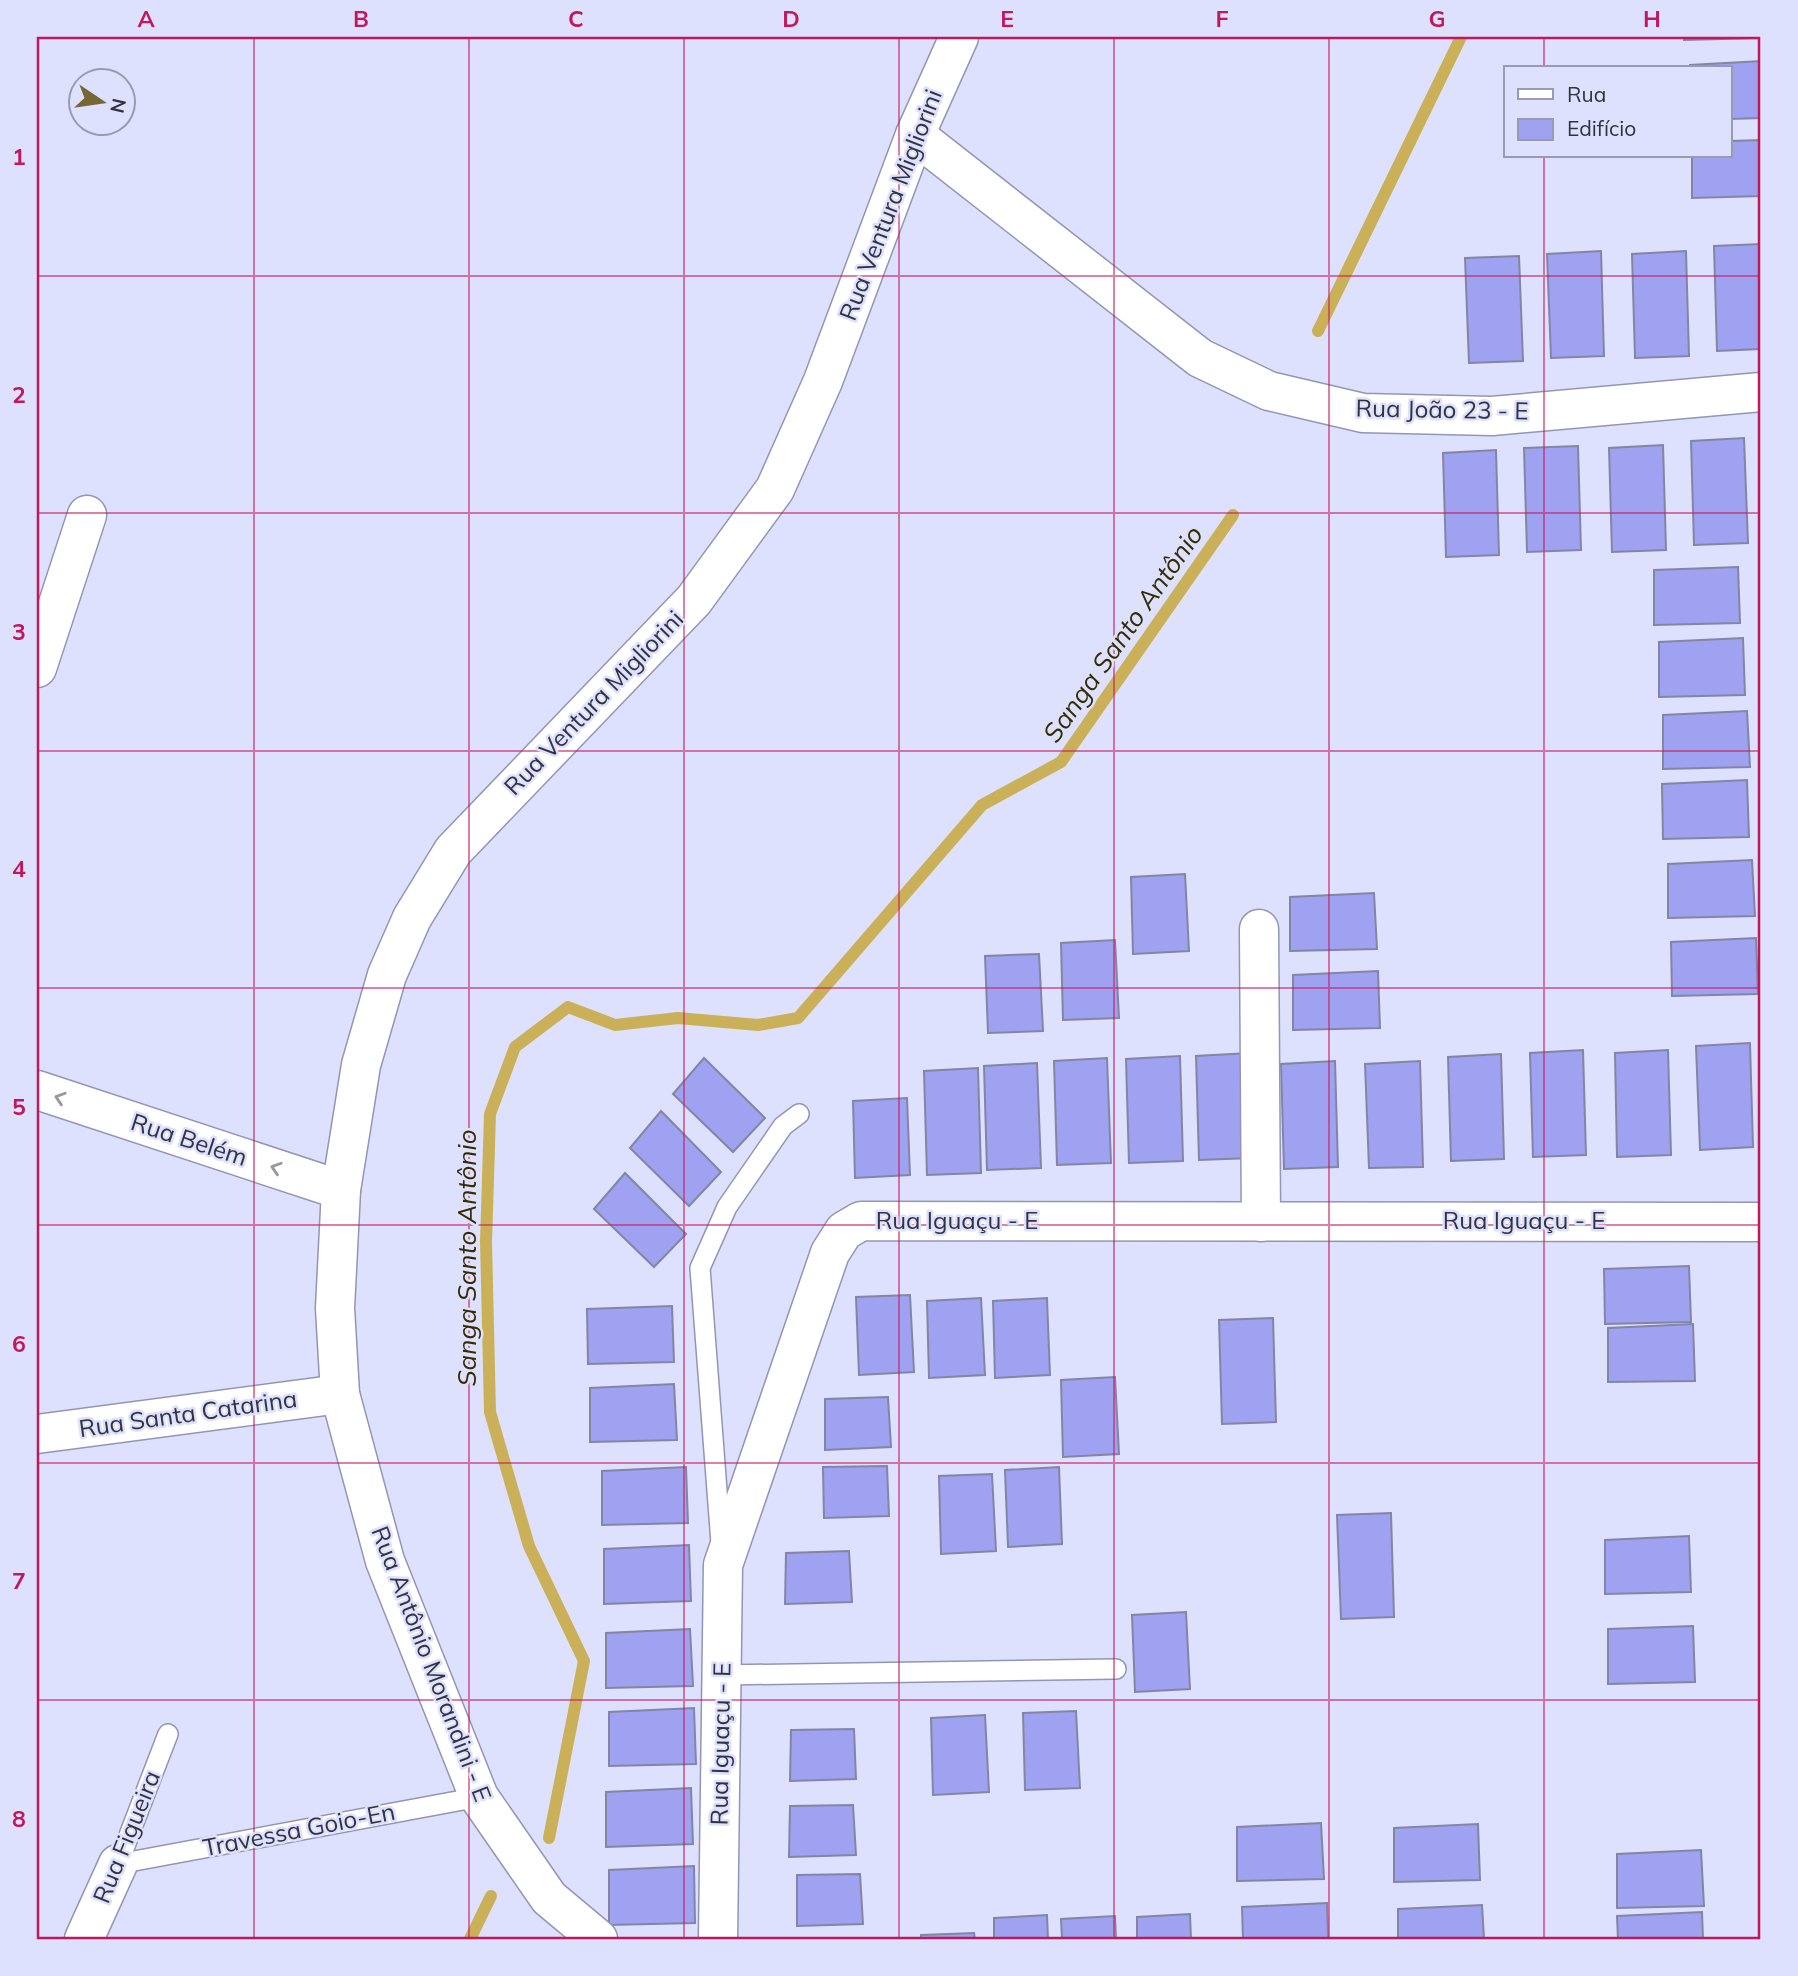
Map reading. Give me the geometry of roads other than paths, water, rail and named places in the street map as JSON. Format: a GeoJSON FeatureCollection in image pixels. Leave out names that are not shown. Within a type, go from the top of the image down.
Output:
{"type":"FeatureCollection","features":[{"type":"Feature","properties":{"kind":"street","name":"Rua Ventura Migliorini"},"geometry":{"type":"LineString","coordinates":[[340,1394],[335,1308],[341,1190],[361,1065],[387,975],[412,918],[453,851],[694,600],[775,489],[823,381],[915,135],[959,37]]}},
{"type":"Feature","properties":{"kind":"street","name":"Rua João 23 - E"},"geometry":{"type":"LineString","coordinates":[[915,135],[1200,358],[1269,391],[1363,413],[1492,416],[1761,392]]}},
{"type":"Feature","properties":{"kind":"street"},"geometry":{"type":"LineString","coordinates":[[37,668],[87,515]]}},
{"type":"Feature","properties":{"kind":"street"},"geometry":{"type":"LineString","coordinates":[[1259,929],[1261,1222]]}},
{"type":"Feature","properties":{"kind":"street","name":"Rua Belém"},"geometry":{"type":"LineString","coordinates":[[37,1090],[341,1190]]}},
{"type":"Feature","properties":{"kind":"street","name":"Rua Iguaçu - E"},"geometry":{"type":"LineString","coordinates":[[718,1939],[723,1565],[830,1253],[844,1231],[861,1221],[1761,1222]]}},
{"type":"Feature","properties":{"kind":"street","name":"Rua Santa Catarina"},"geometry":{"type":"LineString","coordinates":[[37,1434],[340,1394]]}},
{"type":"Feature","properties":{"kind":"street","name":"Rua Antônio Morandini - E"},"geometry":{"type":"LineString","coordinates":[[340,1394],[385,1561],[479,1797],[549,1898],[598,1939]]}},
{"type":"Feature","properties":{"kind":"street","name":"Rua Figueira"},"geometry":{"type":"LineString","coordinates":[[84,1939],[118,1864]]}},
{"type":"Feature","properties":{"kind":"lane"},"geometry":{"type":"LineString","coordinates":[[723,1565],[700,1268],[727,1207],[783,1126],[799,1114]]}},
{"type":"Feature","properties":{"kind":"lane"},"geometry":{"type":"LineString","coordinates":[[721,1675],[1116,1669]]}},
{"type":"Feature","properties":{"kind":"lane","name":"Rua Figueira"},"geometry":{"type":"LineString","coordinates":[[118,1864],[168,1734]]}},
{"type":"Feature","properties":{"kind":"lane","name":"Travessa Goio-En"},"geometry":{"type":"LineString","coordinates":[[118,1864],[479,1797]]}},
{"type":"Feature","properties":{"kind":"waterway","name":"Sanga Santo Antônio"},"geometry":{"type":"LineString","coordinates":[[1318,331],[1461,37]]}},
{"type":"Feature","properties":{"kind":"waterway","name":"Sanga Santo Antônio"},"geometry":{"type":"LineString","coordinates":[[549,1838],[584,1661],[529,1546],[490,1412],[486,1242],[490,1114],[515,1047],[568,1007],[615,1025],[678,1018],[758,1025],[798,1018],[982,805],[1061,762],[1233,515]]}},
{"type":"Feature","properties":{"kind":"waterway","name":"Sanga Santo Antônio"},"geometry":{"type":"LineString","coordinates":[[470,1939],[491,1896]]}}]}
